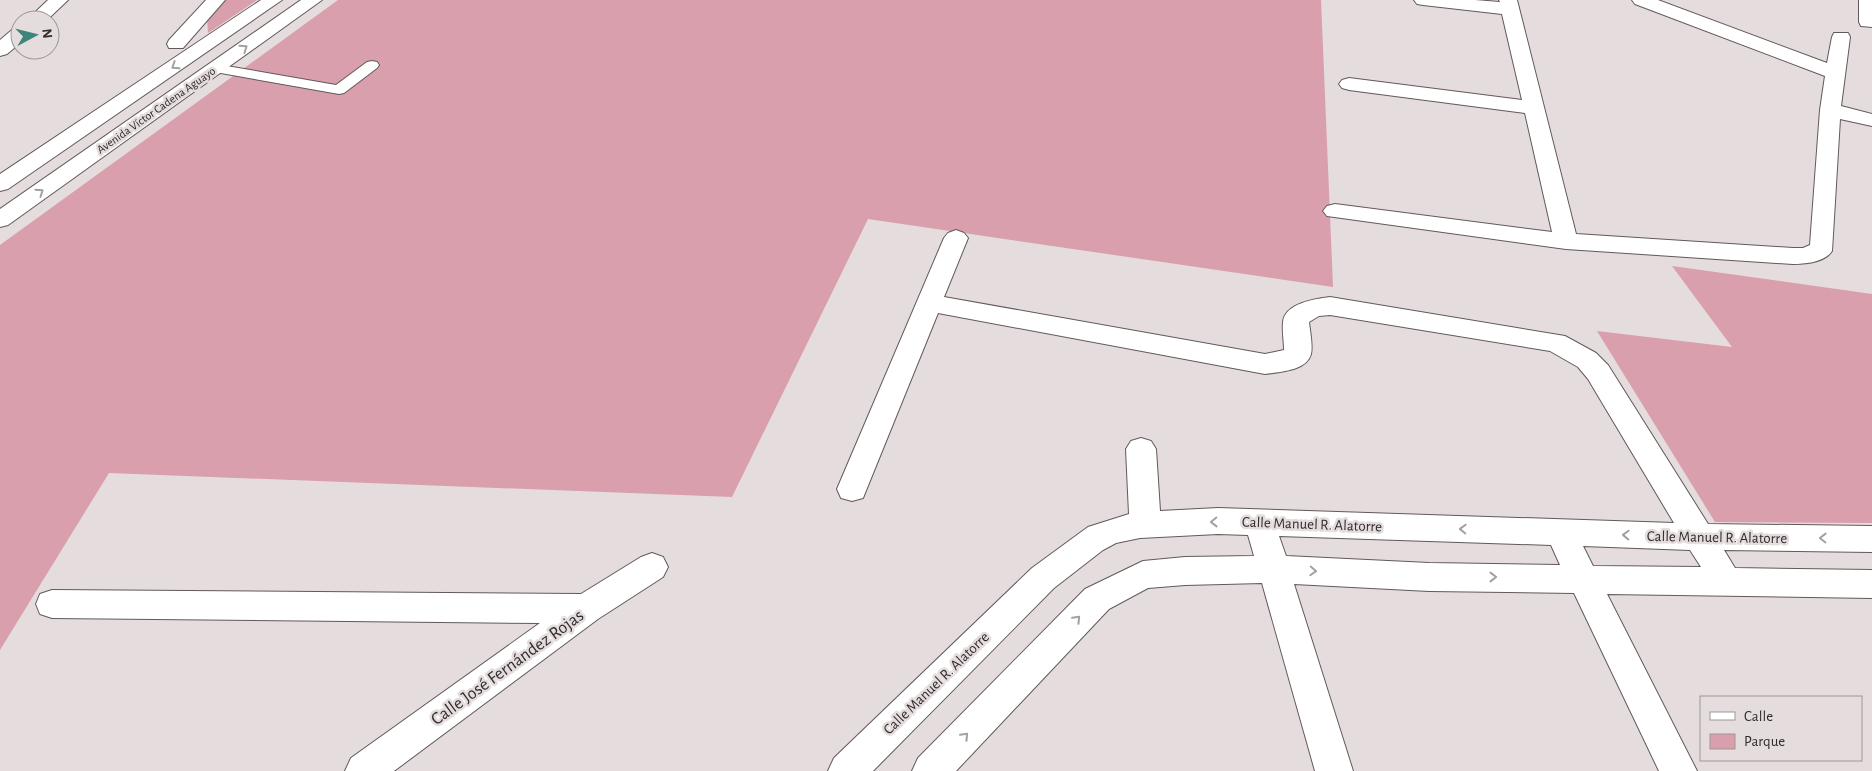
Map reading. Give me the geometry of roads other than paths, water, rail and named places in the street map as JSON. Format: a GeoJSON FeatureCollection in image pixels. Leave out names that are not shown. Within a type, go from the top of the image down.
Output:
{"type":"FeatureCollection","features":[{"type":"Feature","properties":{"kind":"street"},"geometry":{"type":"LineString","coordinates":[[48,10],[59,0]]}},
{"type":"Feature","properties":{"kind":"street"},"geometry":{"type":"LineString","coordinates":[[176,44],[216,0]]}},
{"type":"Feature","properties":{"kind":"street","name":"Avenida Víctor Cadena Aguayo"},"geometry":{"type":"LineString","coordinates":[[0,184],[273,0]]}},
{"type":"Feature","properties":{"kind":"street","name":"Avenida Víctor Cadena Aguayo"},"geometry":{"type":"LineString","coordinates":[[0,220],[313,0]]}},
{"type":"Feature","properties":{"kind":"street"},"geometry":{"type":"LineString","coordinates":[[1423,0],[1509,5],[1566,241]]}},
{"type":"Feature","properties":{"kind":"street"},"geometry":{"type":"LineString","coordinates":[[1641,0],[1835,73]]}},
{"type":"Feature","properties":{"kind":"street"},"geometry":{"type":"LineString","coordinates":[[1868,0],[1868,22]]}},
{"type":"Feature","properties":{"kind":"street"},"geometry":{"type":"LineString","coordinates":[[1335,211],[1566,241],[1804,256],[1820,250],[1822,245],[1830,110],[1841,36]]}},
{"type":"Feature","properties":{"kind":"street"},"geometry":{"type":"LineString","coordinates":[[0,50],[10,42]]}},
{"type":"Feature","properties":{"kind":"street"},"geometry":{"type":"LineString","coordinates":[[1349,84],[1533,108]]}},
{"type":"Feature","properties":{"kind":"street"},"geometry":{"type":"LineString","coordinates":[[1830,110],[1872,120]]}},
{"type":"Feature","properties":{"kind":"street"},"geometry":{"type":"LineString","coordinates":[[852,489],[956,238]]}},
{"type":"Feature","properties":{"kind":"street"},"geometry":{"type":"LineString","coordinates":[[929,303],[1264,364],[1294,358],[1298,354],[1296,320],[1301,313],[1308,310],[1330,306],[1556,343],[1587,360],[1598,372],[1726,581]]}},
{"type":"Feature","properties":{"kind":"street"},"geometry":{"type":"LineString","coordinates":[[1141,449],[1146,524]]}},
{"type":"Feature","properties":{"kind":"street","name":"Calle Manuel R. Alatorre"},"geometry":{"type":"LineString","coordinates":[[847,771],[1044,578],[1076,551],[1100,535],[1146,524],[1218,521],[1870,541]]}},
{"type":"Feature","properties":{"kind":"street"},"geometry":{"type":"LineString","coordinates":[[1260,523],[1334,771]]}},
{"type":"Feature","properties":{"kind":"street"},"geometry":{"type":"LineString","coordinates":[[1560,532],[1678,771]]}},
{"type":"Feature","properties":{"kind":"street","name":"Calle José Fernández Rojas"},"geometry":{"type":"LineString","coordinates":[[364,771],[586,609],[652,566]]}},
{"type":"Feature","properties":{"kind":"street"},"geometry":{"type":"LineString","coordinates":[[931,771],[1096,599],[1142,575],[1185,571],[1274,569],[1429,577],[1872,584]]}},
{"type":"Feature","properties":{"kind":"street"},"geometry":{"type":"LineString","coordinates":[[52,604],[586,609]]}},
{"type":"Feature","properties":{"kind":"lane"},"geometry":{"type":"LineString","coordinates":[[216,68],[339,90],[372,65]]}}]}
